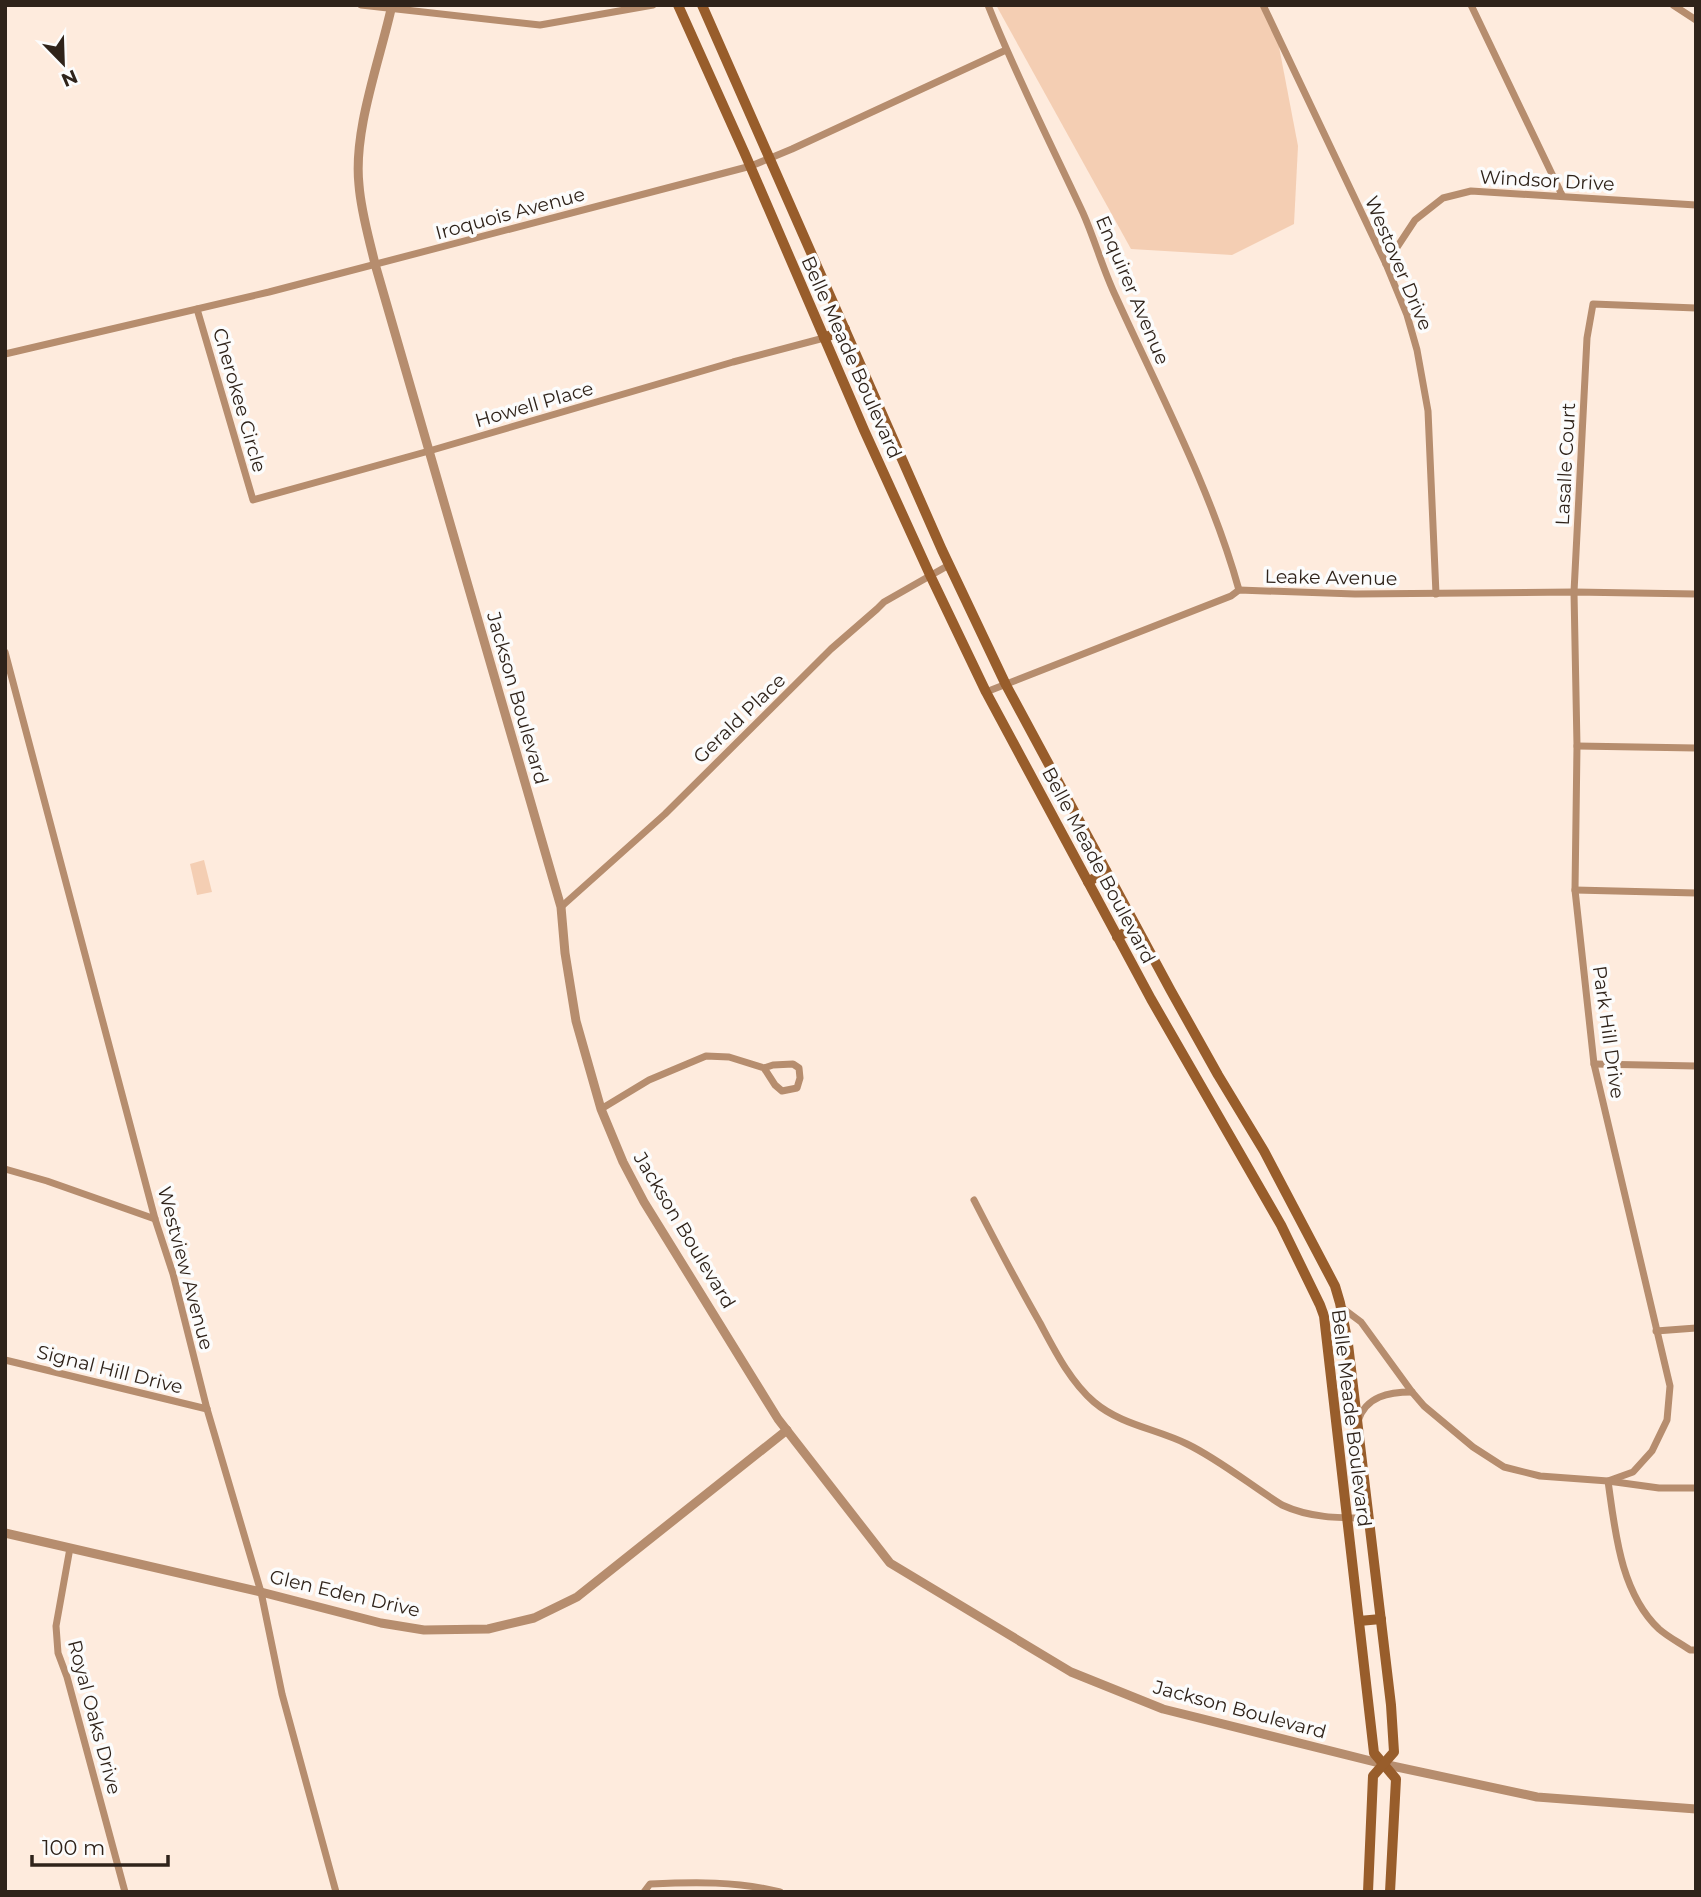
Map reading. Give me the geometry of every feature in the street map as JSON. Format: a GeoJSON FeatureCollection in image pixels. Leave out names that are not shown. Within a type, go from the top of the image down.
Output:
{"type":"FeatureCollection","features":[{"type":"Feature","properties":{"kind":"main road","name":"Belle Meade Boulevard"},"geometry":{"type":"LineString","coordinates":[[678,5],[930,575],[986,692],[1117,937],[1282,1225],[1323,1312],[1374,1753],[1396,1779],[1391,1892]]}},
{"type":"Feature","properties":{"kind":"main road","name":"Belle Meade Boulevard"},"geometry":{"type":"LineString","coordinates":[[702,5],[949,565],[1006,684],[1136,927],[1264,1151],[1335,1286],[1348,1344],[1394,1752],[1373,1776],[1368,1892]]}},
{"type":"Feature","properties":{"kind":"main road"},"geometry":{"type":"LineString","coordinates":[[824,338],[845,328]]}},
{"type":"Feature","properties":{"kind":"main road"},"geometry":{"type":"LineString","coordinates":[[1088,882],[1106,871]]}},
{"type":"Feature","properties":{"kind":"main road"},"geometry":{"type":"LineString","coordinates":[[1117,937],[1136,927]]}},
{"type":"Feature","properties":{"kind":"main road"},"geometry":{"type":"LineString","coordinates":[[1323,1312],[1341,1307]]}},
{"type":"Feature","properties":{"kind":"main road"},"geometry":{"type":"LineString","coordinates":[[1338,1426],[1357,1425]]}},
{"type":"Feature","properties":{"kind":"main road"},"geometry":{"type":"LineString","coordinates":[[1359,1621],[1381,1619]]}},
{"type":"Feature","properties":{"kind":"street"},"geometry":{"type":"LineString","coordinates":[[361,5],[540,25],[653,5]]}},
{"type":"Feature","properties":{"kind":"street","name":"Enquirer Avenue"},"geometry":{"type":"LineString","coordinates":[[988,5],[1006,50],[1084,216],[1114,294],[1173,419],[1221,532],[1239,590]]}},
{"type":"Feature","properties":{"kind":"street","name":"Westover Drive"},"geometry":{"type":"LineString","coordinates":[[1263,5],[1386,264],[1407,315],[1417,350],[1428,411],[1436,594]]}},
{"type":"Feature","properties":{"kind":"street"},"geometry":{"type":"LineString","coordinates":[[1471,5],[1562,195]]}},
{"type":"Feature","properties":{"kind":"street"},"geometry":{"type":"LineString","coordinates":[[1673,5],[1696,20]]}},
{"type":"Feature","properties":{"kind":"street","name":"Jackson Boulevard"},"geometry":{"type":"LineString","coordinates":[[391,8],[369,94],[359,151],[359,184],[376,264],[561,907],[576,1021],[601,1109],[617,1151],[644,1202],[787,1430],[890,1563],[1072,1672],[1163,1709],[1383,1764],[1537,1797],[1696,1809]]}},
{"type":"Feature","properties":{"kind":"street","name":"Iroquois Avenue"},"geometry":{"type":"LineString","coordinates":[[5,354],[376,264],[751,166],[1006,50]]}},
{"type":"Feature","properties":{"kind":"street","name":"Windsor Drive"},"geometry":{"type":"LineString","coordinates":[[1386,264],[1415,220],[1443,198],[1471,191],[1696,205]]}},
{"type":"Feature","properties":{"kind":"street","name":"Lasalle Court"},"geometry":{"type":"LineString","coordinates":[[1574,593],[1587,338],[1593,304],[1696,308]]}},
{"type":"Feature","properties":{"kind":"street","name":"Cherokee Circle"},"geometry":{"type":"LineString","coordinates":[[197,309],[253,500]]}},
{"type":"Feature","properties":{"kind":"street","name":"Howell Place"},"geometry":{"type":"LineString","coordinates":[[253,500],[721,365],[824,338]]}},
{"type":"Feature","properties":{"kind":"street","name":"Gerald Place"},"geometry":{"type":"LineString","coordinates":[[561,907],[665,814],[831,649],[884,602],[949,565]]}},
{"type":"Feature","properties":{"kind":"street","name":"Leake Avenue"},"geometry":{"type":"LineString","coordinates":[[986,692],[1231,596],[1239,590],[1355,594],[1696,594]]}},
{"type":"Feature","properties":{"kind":"street","name":"Park Hill Drive"},"geometry":{"type":"LineString","coordinates":[[1574,593],[1577,746],[1575,890],[1594,1064],[1671,1386],[1667,1420],[1652,1451],[1633,1472],[1608,1481]]}},
{"type":"Feature","properties":{"kind":"street","name":"Westview Avenue"},"geometry":{"type":"LineString","coordinates":[[5,652],[155,1219],[173,1274],[207,1409],[261,1592],[282,1694],[336,1892]]}},
{"type":"Feature","properties":{"kind":"street"},"geometry":{"type":"LineString","coordinates":[[1577,746],[1696,748]]}},
{"type":"Feature","properties":{"kind":"street"},"geometry":{"type":"LineString","coordinates":[[1575,890],[1696,893]]}},
{"type":"Feature","properties":{"kind":"street"},"geometry":{"type":"LineString","coordinates":[[601,1109],[649,1080],[706,1056],[729,1057],[764,1068],[793,1064],[799,1068],[800,1078],[796,1088],[782,1091],[764,1068]]}},
{"type":"Feature","properties":{"kind":"street"},"geometry":{"type":"LineString","coordinates":[[1594,1064],[1696,1066]]}},
{"type":"Feature","properties":{"kind":"street"},"geometry":{"type":"LineString","coordinates":[[5,1169],[155,1219]]}},
{"type":"Feature","properties":{"kind":"street"},"geometry":{"type":"LineString","coordinates":[[974,1200],[1065,1368],[1097,1404],[1123,1420],[1199,1450],[1289,1508],[1318,1517],[1369,1518]]}},
{"type":"Feature","properties":{"kind":"street"},"geometry":{"type":"LineString","coordinates":[[1341,1307],[1367,1329],[1424,1406],[1454,1433],[1504,1466],[1540,1476],[1608,1481],[1660,1489],[1696,1488]]}},
{"type":"Feature","properties":{"kind":"street"},"geometry":{"type":"LineString","coordinates":[[1656,1331],[1696,1328]]}},
{"type":"Feature","properties":{"kind":"street","name":"Signal Hill Drive"},"geometry":{"type":"LineString","coordinates":[[5,1360],[207,1409]]}},
{"type":"Feature","properties":{"kind":"street"},"geometry":{"type":"LineString","coordinates":[[1357,1425],[1363,1409],[1370,1402],[1387,1394],[1412,1392]]}},
{"type":"Feature","properties":{"kind":"street","name":"Glen Eden Drive"},"geometry":{"type":"LineString","coordinates":[[5,1533],[261,1592],[381,1623],[424,1630],[488,1629],[534,1618],[577,1597],[787,1430]]}},
{"type":"Feature","properties":{"kind":"street"},"geometry":{"type":"LineString","coordinates":[[1608,1481],[1617,1539],[1630,1586],[1639,1604],[1659,1629],[1694,1653]]}},
{"type":"Feature","properties":{"kind":"street","name":"Royal Oaks Drive"},"geometry":{"type":"LineString","coordinates":[[70,1548],[56,1626],[58,1653],[125,1892]]}},
{"type":"Feature","properties":{"kind":"street"},"geometry":{"type":"LineString","coordinates":[[644,1892],[650,1884],[695,1881],[735,1884],[780,1892]]}},
{"type":"Feature","properties":{"kind":"shaded area"},"geometry":{"type":"Polygon","coordinates":[[[996,5],[1264,5],[1276,31],[1298,146],[1294,224],[1232,255],[1131,249],[996,5]]]}},
{"type":"Feature","properties":{"kind":"shaded area"},"geometry":{"type":"Polygon","coordinates":[[[204,860],[212,892],[197,895],[190,864],[204,860]]]}}]}
